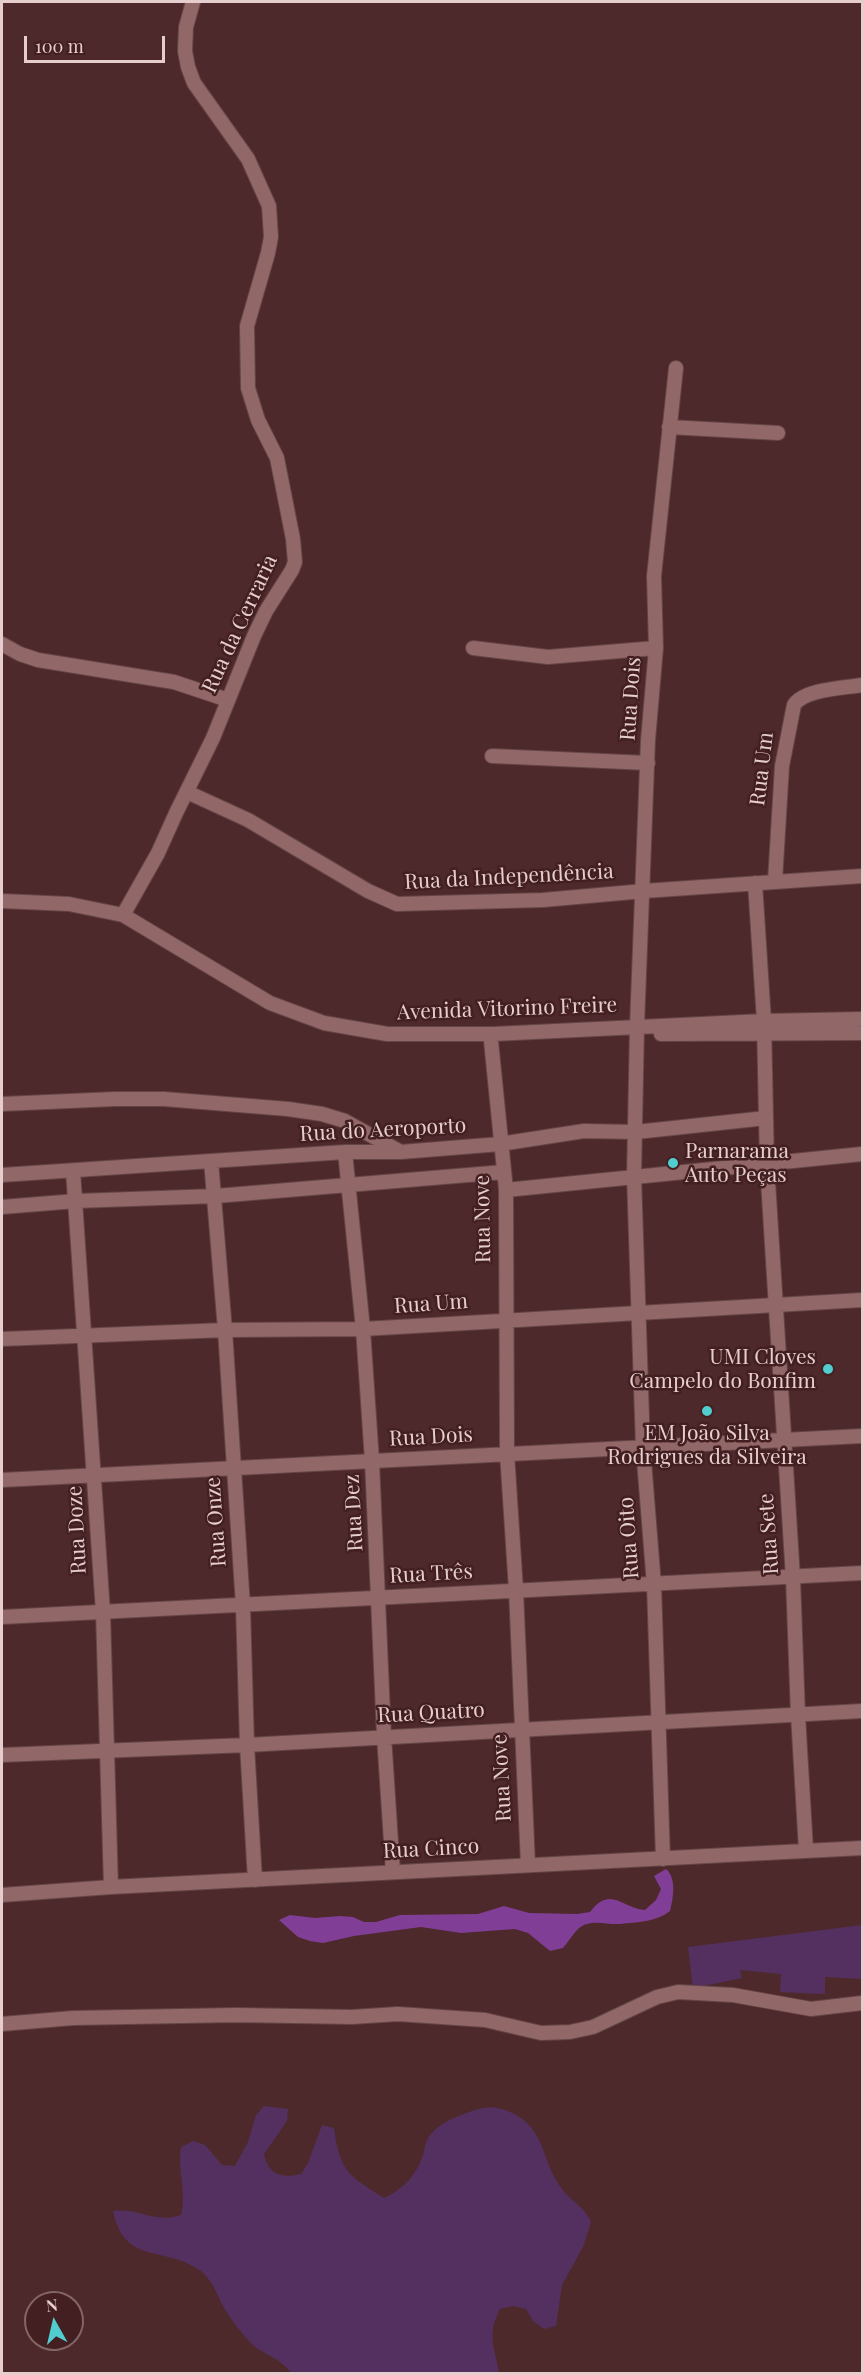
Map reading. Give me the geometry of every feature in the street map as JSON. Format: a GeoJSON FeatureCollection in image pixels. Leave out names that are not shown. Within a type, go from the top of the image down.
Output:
{"type":"FeatureCollection","features":[{"type":"Feature","properties":{"kind":"street","name":"Rua da Cerraria"},"geometry":{"type":"LineString","coordinates":[[123,915],[158,853],[204,760],[262,619],[292,570],[295,552],[277,458],[258,420],[248,388],[247,326],[271,237],[269,206],[248,159],[194,83],[188,67],[185,51],[186,27],[193,2]]}},
{"type":"Feature","properties":{"kind":"street","name":"Rua Dois"},"geometry":{"type":"LineString","coordinates":[[637,1030],[648,763],[656,648],[654,576],[676,368]]}},
{"type":"Feature","properties":{"kind":"street"},"geometry":{"type":"LineString","coordinates":[[669,427],[778,433]]}},
{"type":"Feature","properties":{"kind":"street"},"geometry":{"type":"LineString","coordinates":[[2,644],[20,654],[38,660],[174,682],[228,700]]}},
{"type":"Feature","properties":{"kind":"street"},"geometry":{"type":"LineString","coordinates":[[473,648],[548,657],[656,648]]}},
{"type":"Feature","properties":{"kind":"street","name":"Rua Um"},"geometry":{"type":"LineString","coordinates":[[776,881],[782,766],[794,705],[810,694],[862,685]]}},
{"type":"Feature","properties":{"kind":"street"},"geometry":{"type":"LineString","coordinates":[[492,756],[648,763]]}},
{"type":"Feature","properties":{"kind":"street","name":"Rua da Independência"},"geometry":{"type":"LineString","coordinates":[[187,792],[248,820],[368,891],[397,904],[543,900],[862,876]]}},
{"type":"Feature","properties":{"kind":"street"},"geometry":{"type":"LineString","coordinates":[[755,883],[764,1028]]}},
{"type":"Feature","properties":{"kind":"street","name":"Avenida Vitorino Freire"},"geometry":{"type":"LineString","coordinates":[[2,901],[69,904],[123,915],[270,1003],[324,1023],[387,1034],[764,1028],[862,1033]]}},
{"type":"Feature","properties":{"kind":"street","name":"Avenida Vitorino Freire"},"geometry":{"type":"LineString","coordinates":[[2,908],[44,909],[101,917],[120,924],[283,1016],[316,1027],[379,1040],[430,1043],[491,1041],[637,1030]]}},
{"type":"Feature","properties":{"kind":"street","name":"Avenida Vitorino Freire"},"geometry":{"type":"LineString","coordinates":[[764,1028],[862,1019]]}},
{"type":"Feature","properties":{"kind":"street","name":"Rua Sete"},"geometry":{"type":"LineString","coordinates":[[764,1028],[767,1165],[793,1578],[806,1850]]}},
{"type":"Feature","properties":{"kind":"street","name":"Rua Oito"},"geometry":{"type":"LineString","coordinates":[[637,1030],[634,1176],[638,1313],[644,1448],[654,1585],[663,1858]]}},
{"type":"Feature","properties":{"kind":"street","name":"Rua Nove"},"geometry":{"type":"LineString","coordinates":[[491,1041],[506,1190],[507,1453],[516,1590],[520,1729],[528,1865]]}},
{"type":"Feature","properties":{"kind":"street"},"geometry":{"type":"LineString","coordinates":[[2,1104],[115,1099],[164,1100],[288,1109],[322,1114],[345,1121],[400,1152]]}},
{"type":"Feature","properties":{"kind":"street","name":"Rua do Aeroporto"},"geometry":{"type":"LineString","coordinates":[[2,1175],[345,1152],[400,1152],[500,1144],[584,1131],[636,1132],[766,1118]]}},
{"type":"Feature","properties":{"kind":"street","name":"Rua Dez"},"geometry":{"type":"LineString","coordinates":[[345,1152],[363,1329],[372,1461],[384,1736],[393,1872]]}},
{"type":"Feature","properties":{"kind":"street"},"geometry":{"type":"LineString","coordinates":[[506,1190],[862,1154]]}},
{"type":"Feature","properties":{"kind":"street","name":"Rua Onze"},"geometry":{"type":"LineString","coordinates":[[211,1161],[216,1196],[243,1606],[255,1880]]}},
{"type":"Feature","properties":{"kind":"street","name":"Rua Doze"},"geometry":{"type":"LineString","coordinates":[[73,1171],[103,1612],[111,1887]]}},
{"type":"Feature","properties":{"kind":"street"},"geometry":{"type":"LineString","coordinates":[[2,1207],[76,1201],[216,1196],[504,1172]]}},
{"type":"Feature","properties":{"kind":"street","name":"Rua Um"},"geometry":{"type":"LineString","coordinates":[[2,1339],[225,1330],[363,1329],[862,1300]]}},
{"type":"Feature","properties":{"kind":"street","name":"Rua Dois"},"geometry":{"type":"LineString","coordinates":[[2,1480],[862,1436]]}},
{"type":"Feature","properties":{"kind":"street","name":"Rua Três"},"geometry":{"type":"LineString","coordinates":[[2,1617],[862,1573]]}},
{"type":"Feature","properties":{"kind":"street","name":"Rua Quatro"},"geometry":{"type":"LineString","coordinates":[[2,1755],[248,1745],[862,1711]]}},
{"type":"Feature","properties":{"kind":"street","name":"Rua Cinco"},"geometry":{"type":"LineString","coordinates":[[2,1895],[111,1887],[862,1848]]}},
{"type":"Feature","properties":{"kind":"street"},"geometry":{"type":"LineString","coordinates":[[2,2024],[85,2018],[236,2015],[352,2017],[398,2014],[485,2020],[542,2033],[570,2032],[592,2027],[657,1997],[678,1992],[733,1995],[811,2009],[862,2003]]}},
{"type":"Feature","properties":{"kind":"shaded area"},"geometry":{"type":"Polygon","coordinates":[[[666,1869],[672,1878],[673,1895],[670,1911],[665,1915],[640,1922],[588,1924],[578,1929],[563,1948],[550,1951],[528,1933],[515,1929],[461,1933],[421,1927],[354,1936],[323,1943],[298,1937],[279,1920],[290,1915],[315,1918],[340,1916],[353,1917],[364,1922],[376,1922],[400,1915],[478,1914],[504,1906],[529,1913],[577,1914],[590,1912],[597,1904],[610,1899],[645,1910],[656,1900],[661,1889],[654,1876],[666,1869]]]}},
{"type":"Feature","properties":{"kind":"shaded area"},"geometry":{"type":"Polygon","coordinates":[[[862,1925],[862,1979],[825,1977],[825,1994],[780,1992],[781,1974],[740,1970],[742,1978],[693,1988],[688,1947],[862,1925]]]}},
{"type":"Feature","properties":{"kind":"shaded area"},"geometry":{"type":"Polygon","coordinates":[[[264,2106],[288,2109],[287,2121],[264,2154],[272,2170],[287,2176],[301,2174],[308,2163],[322,2125],[334,2128],[339,2154],[348,2171],[362,2184],[384,2198],[397,2191],[413,2175],[429,2137],[445,2122],[488,2107],[505,2110],[521,2118],[536,2135],[559,2185],[585,2211],[591,2222],[583,2247],[562,2285],[556,2326],[544,2329],[533,2321],[526,2309],[513,2306],[500,2309],[492,2334],[499,2373],[291,2373],[281,2362],[253,2345],[231,2318],[203,2273],[185,2262],[136,2247],[126,2240],[118,2228],[113,2211],[162,2218],[181,2215],[183,2198],[181,2147],[193,2141],[205,2145],[222,2165],[235,2166],[248,2142],[256,2115],[264,2106]]]}},
{"type":"Feature","properties":{"kind":"place","name":"Parnarama Auto Peças"},"geometry":{"type":"Point","coordinates":[673,1163]}},
{"type":"Feature","properties":{"kind":"place","name":"UMI Cloves Campelo do Bonfim"},"geometry":{"type":"Point","coordinates":[828,1369]}},
{"type":"Feature","properties":{"kind":"place","name":"EM João Silva Rodrigues da Silveira"},"geometry":{"type":"Point","coordinates":[707,1411]}}]}
